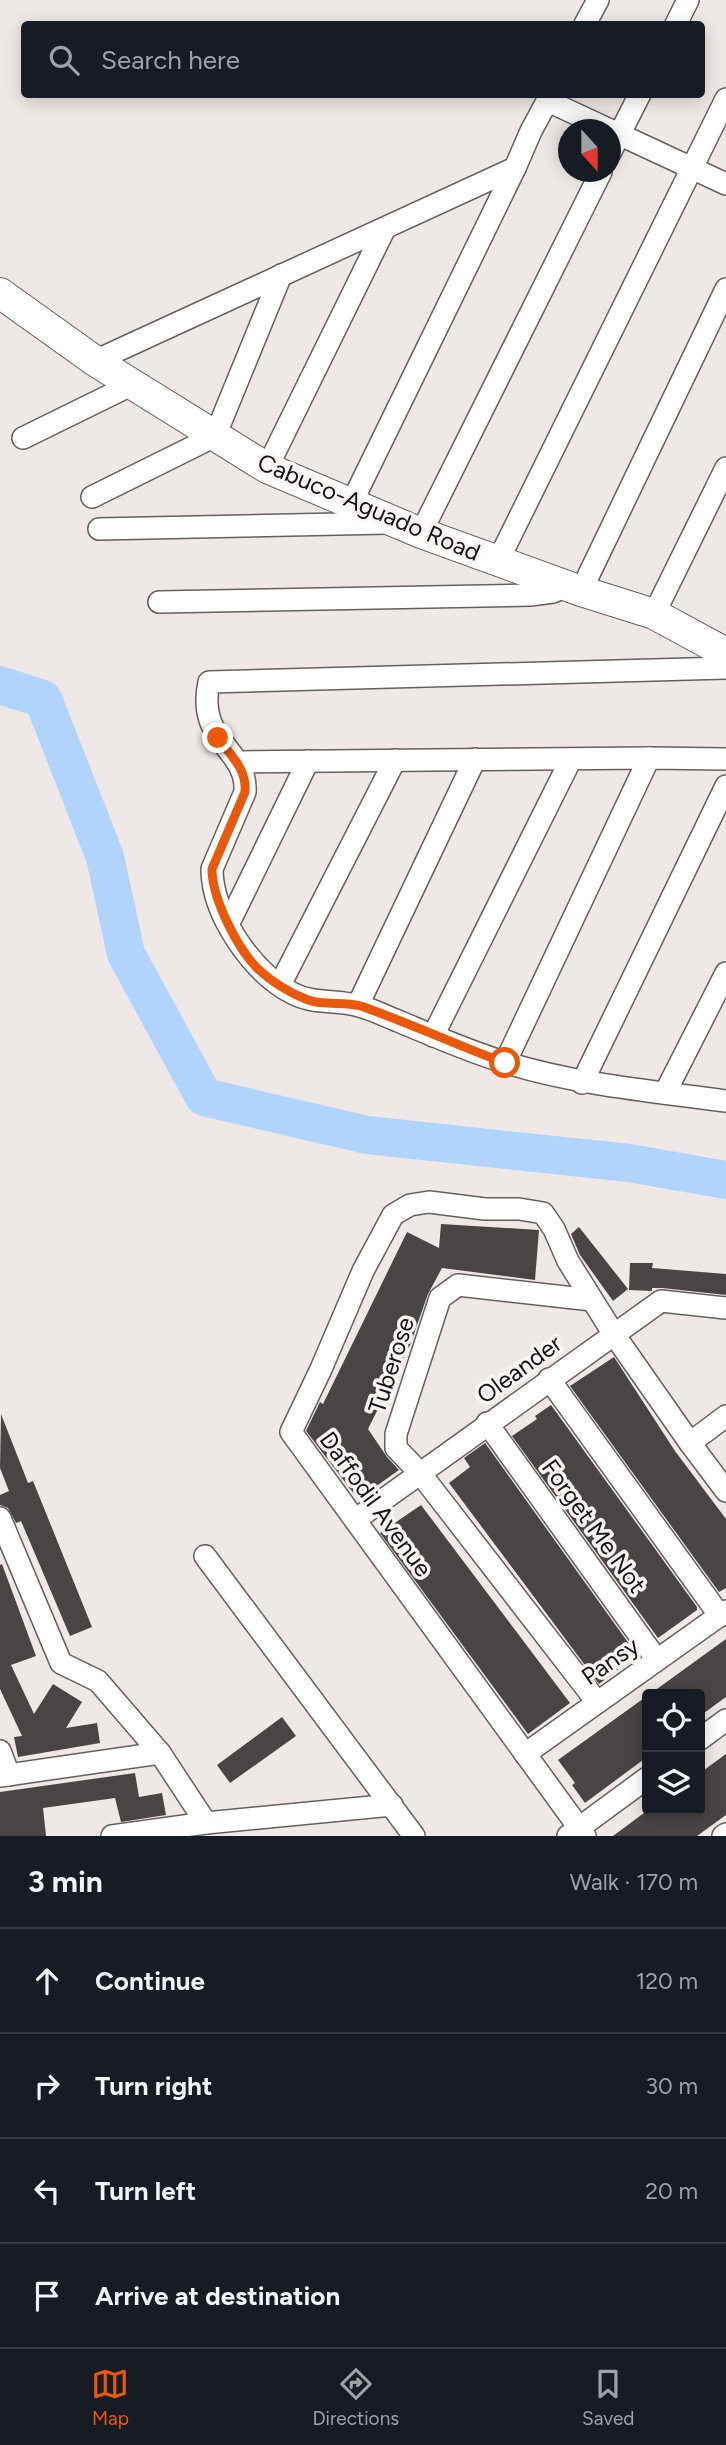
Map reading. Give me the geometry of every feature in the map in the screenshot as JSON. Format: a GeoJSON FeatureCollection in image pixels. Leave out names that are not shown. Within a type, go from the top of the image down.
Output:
{"type":"FeatureCollection","features":[{"type":"Feature","properties":{"kind":"street"},"geometry":{"type":"LineString","coordinates":[[579,0],[582,21]]}},
{"type":"Feature","properties":{"kind":"street"},"geometry":{"type":"LineString","coordinates":[[585,21],[598,0]]}},
{"type":"Feature","properties":{"kind":"street"},"geometry":{"type":"LineString","coordinates":[[678,21],[688,0]]}},
{"type":"Feature","properties":{"kind":"street"},"geometry":{"type":"LineString","coordinates":[[352,502],[531,131],[550,98],[584,119]]}},
{"type":"Feature","properties":{"kind":"street"},"geometry":{"type":"LineString","coordinates":[[621,124],[637,98]]}},
{"type":"Feature","properties":{"kind":"street"},"geometry":{"type":"LineString","coordinates":[[498,561],[726,99]]}},
{"type":"Feature","properties":{"kind":"street"},"geometry":{"type":"LineString","coordinates":[[621,140],[691,167],[726,184]]}},
{"type":"Feature","properties":{"kind":"street"},"geometry":{"type":"LineString","coordinates":[[95,361],[515,168]]}},
{"type":"Feature","properties":{"kind":"street"},"geometry":{"type":"LineString","coordinates":[[99,529],[408,528],[596,182]]}},
{"type":"Feature","properties":{"kind":"street"},"geometry":{"type":"LineString","coordinates":[[267,468],[385,228]]}},
{"type":"Feature","properties":{"kind":"street"},"geometry":{"type":"LineString","coordinates":[[92,497],[215,436],[282,275]]}},
{"type":"Feature","properties":{"kind":"street"},"geometry":{"type":"LineString","coordinates":[[159,602],[530,595],[575,588],[726,289]]}},
{"type":"Feature","properties":{"kind":"street","name":"Cabuco-Aguado Road"},"geometry":{"type":"LineString","coordinates":[[0,293],[95,361],[267,468],[408,528],[654,614],[725,654]]}},
{"type":"Feature","properties":{"kind":"street"},"geometry":{"type":"LineString","coordinates":[[23,438],[132,384]]}},
{"type":"Feature","properties":{"kind":"street"},"geometry":{"type":"LineString","coordinates":[[654,614],[726,468]]}},
{"type":"Feature","properties":{"kind":"street"},"geometry":{"type":"LineString","coordinates":[[725,654],[209,682],[206,711],[218,738],[237,762],[246,780],[245,792],[212,869],[212,882],[229,923],[245,953],[258,969],[280,985],[312,1001],[358,1005],[505,1063],[582,1083],[726,1101]]}},
{"type":"Feature","properties":{"kind":"street"},"geometry":{"type":"LineString","coordinates":[[505,1063],[649,758]]}},
{"type":"Feature","properties":{"kind":"street"},"geometry":{"type":"LineString","coordinates":[[358,1005],[475,759]]}},
{"type":"Feature","properties":{"kind":"street"},"geometry":{"type":"LineString","coordinates":[[433,1035],[571,759]]}},
{"type":"Feature","properties":{"kind":"street"},"geometry":{"type":"LineString","coordinates":[[237,762],[726,759]]}},
{"type":"Feature","properties":{"kind":"street"},"geometry":{"type":"LineString","coordinates":[[280,985],[395,760]]}},
{"type":"Feature","properties":{"kind":"street"},"geometry":{"type":"LineString","coordinates":[[229,923],[308,761]]}},
{"type":"Feature","properties":{"kind":"street"},"geometry":{"type":"LineString","coordinates":[[582,1083],[726,786]]}},
{"type":"Feature","properties":{"kind":"street"},"geometry":{"type":"LineString","coordinates":[[666,1093],[726,973]]}},
{"type":"Feature","properties":{"kind":"street","name":"Daffodil Avenue"},"geometry":{"type":"LineString","coordinates":[[577,1833],[525,1754],[291,1432],[363,1271],[393,1215],[410,1205],[429,1202],[543,1213],[554,1229],[568,1262],[592,1300]]}},
{"type":"Feature","properties":{"kind":"street","name":"Tuberose"},"geometry":{"type":"LineString","coordinates":[[592,1300],[458,1285],[440,1298],[396,1434],[396,1448],[420,1473],[597,1702]]}},
{"type":"Feature","properties":{"kind":"street"},"geometry":{"type":"LineString","coordinates":[[592,1300],[726,1491]]}},
{"type":"Feature","properties":{"kind":"street","name":"Oleander"},"geometry":{"type":"LineString","coordinates":[[355,1520],[661,1301],[726,1308]]}},
{"type":"Feature","properties":{"kind":"street"},"geometry":{"type":"LineString","coordinates":[[549,1380],[723,1614]]}},
{"type":"Feature","properties":{"kind":"street"},"geometry":{"type":"LineString","coordinates":[[690,1443],[726,1416]]}},
{"type":"Feature","properties":{"kind":"street","name":"Forget Me Not"},"geometry":{"type":"LineString","coordinates":[[487,1423],[657,1660]]}},
{"type":"Feature","properties":{"kind":"street"},"geometry":{"type":"LineString","coordinates":[[0,1518],[61,1663],[98,1681],[160,1753],[206,1823]]}},
{"type":"Feature","properties":{"kind":"street"},"geometry":{"type":"LineString","coordinates":[[205,1556],[414,1836]]}},
{"type":"Feature","properties":{"kind":"street","name":"Pansy"},"geometry":{"type":"LineString","coordinates":[[525,1754],[723,1614]]}},
{"type":"Feature","properties":{"kind":"street"},"geometry":{"type":"LineString","coordinates":[[705,1736],[726,1720]]}},
{"type":"Feature","properties":{"kind":"street"},"geometry":{"type":"LineString","coordinates":[[0,1751],[4,1775],[160,1753]]}},
{"type":"Feature","properties":{"kind":"street"},"geometry":{"type":"LineString","coordinates":[[577,1833],[642,1782]]}},
{"type":"Feature","properties":{"kind":"street"},"geometry":{"type":"LineString","coordinates":[[112,1836],[206,1823],[392,1805]]}},
{"type":"Feature","properties":{"kind":"building"},"geometry":{"type":"Polygon","coordinates":[[[441,1224],[539,1230],[535,1280],[442,1268],[428,1294],[410,1345],[368,1429],[399,1470],[358,1499],[306,1431],[320,1402],[323,1404],[407,1232],[439,1248],[441,1224]]]}},
{"type":"Feature","properties":{"kind":"building"},"geometry":{"type":"Polygon","coordinates":[[[579,1227],[628,1289],[613,1301],[580,1255],[571,1234],[579,1227]]]}},
{"type":"Feature","properties":{"kind":"building"},"geometry":{"type":"Polygon","coordinates":[[[630,1263],[653,1263],[652,1268],[726,1274],[726,1295],[662,1288],[652,1288],[652,1291],[629,1290],[630,1263]]]}},
{"type":"Feature","properties":{"kind":"building"},"geometry":{"type":"Polygon","coordinates":[[[614,1357],[675,1451],[726,1519],[726,1588],[719,1592],[570,1386],[614,1357]]]}},
{"type":"Feature","properties":{"kind":"building"},"geometry":{"type":"Polygon","coordinates":[[[551,1405],[697,1607],[697,1610],[658,1638],[512,1436],[537,1419],[535,1416],[551,1405]]]}},
{"type":"Feature","properties":{"kind":"building"},"geometry":{"type":"Polygon","coordinates":[[[1,1414],[28,1483],[33,1481],[92,1627],[70,1636],[21,1521],[16,1523],[8,1508],[0,1505],[0,1495],[9,1491],[0,1468],[1,1414]]]}},
{"type":"Feature","properties":{"kind":"building"},"geometry":{"type":"Polygon","coordinates":[[[485,1443],[637,1655],[599,1684],[449,1483],[470,1467],[464,1458],[485,1443]]]}},
{"type":"Feature","properties":{"kind":"building"},"geometry":{"type":"Polygon","coordinates":[[[421,1505],[570,1703],[528,1734],[380,1533],[421,1505]]]}},
{"type":"Feature","properties":{"kind":"building"},"geometry":{"type":"Polygon","coordinates":[[[2,1564],[36,1656],[11,1665],[34,1714],[53,1684],[82,1702],[66,1728],[97,1723],[100,1743],[18,1757],[14,1737],[22,1736],[0,1689],[2,1564]]]}},
{"type":"Feature","properties":{"kind":"building"},"geometry":{"type":"Polygon","coordinates":[[[726,1639],[726,1697],[705,1712],[705,1689],[657,1689],[726,1639]]]}},
{"type":"Feature","properties":{"kind":"building"},"geometry":{"type":"Polygon","coordinates":[[[642,1700],[642,1761],[585,1803],[572,1785],[575,1783],[558,1760],[642,1700]]]}},
{"type":"Feature","properties":{"kind":"building"},"geometry":{"type":"Polygon","coordinates":[[[282,1717],[296,1736],[230,1783],[217,1765],[282,1717]]]}},
{"type":"Feature","properties":{"kind":"building"},"geometry":{"type":"Polygon","coordinates":[[[726,1754],[726,1815],[697,1836],[613,1836],[642,1814],[705,1815],[705,1769],[726,1754]]]}},
{"type":"Feature","properties":{"kind":"building"},"geometry":{"type":"Polygon","coordinates":[[[135,1773],[139,1797],[162,1793],[166,1815],[121,1822],[115,1798],[43,1808],[46,1836],[0,1836],[0,1792],[135,1773]]]}},
{"type":"Feature","properties":{"kind":"waterway"},"geometry":{"type":"LineString","coordinates":[[0,685],[43,699],[105,857],[126,954],[204,1097],[367,1135],[629,1163],[726,1180]]}},
{"type":"Feature","properties":{"kind":"route"},"geometry":{"type":"LineString","coordinates":[[218,738],[242,769],[246,780],[245,792],[212,869],[212,882],[226,919],[245,953],[258,969],[291,993],[312,1001],[358,1005],[505,1063]]}}]}
